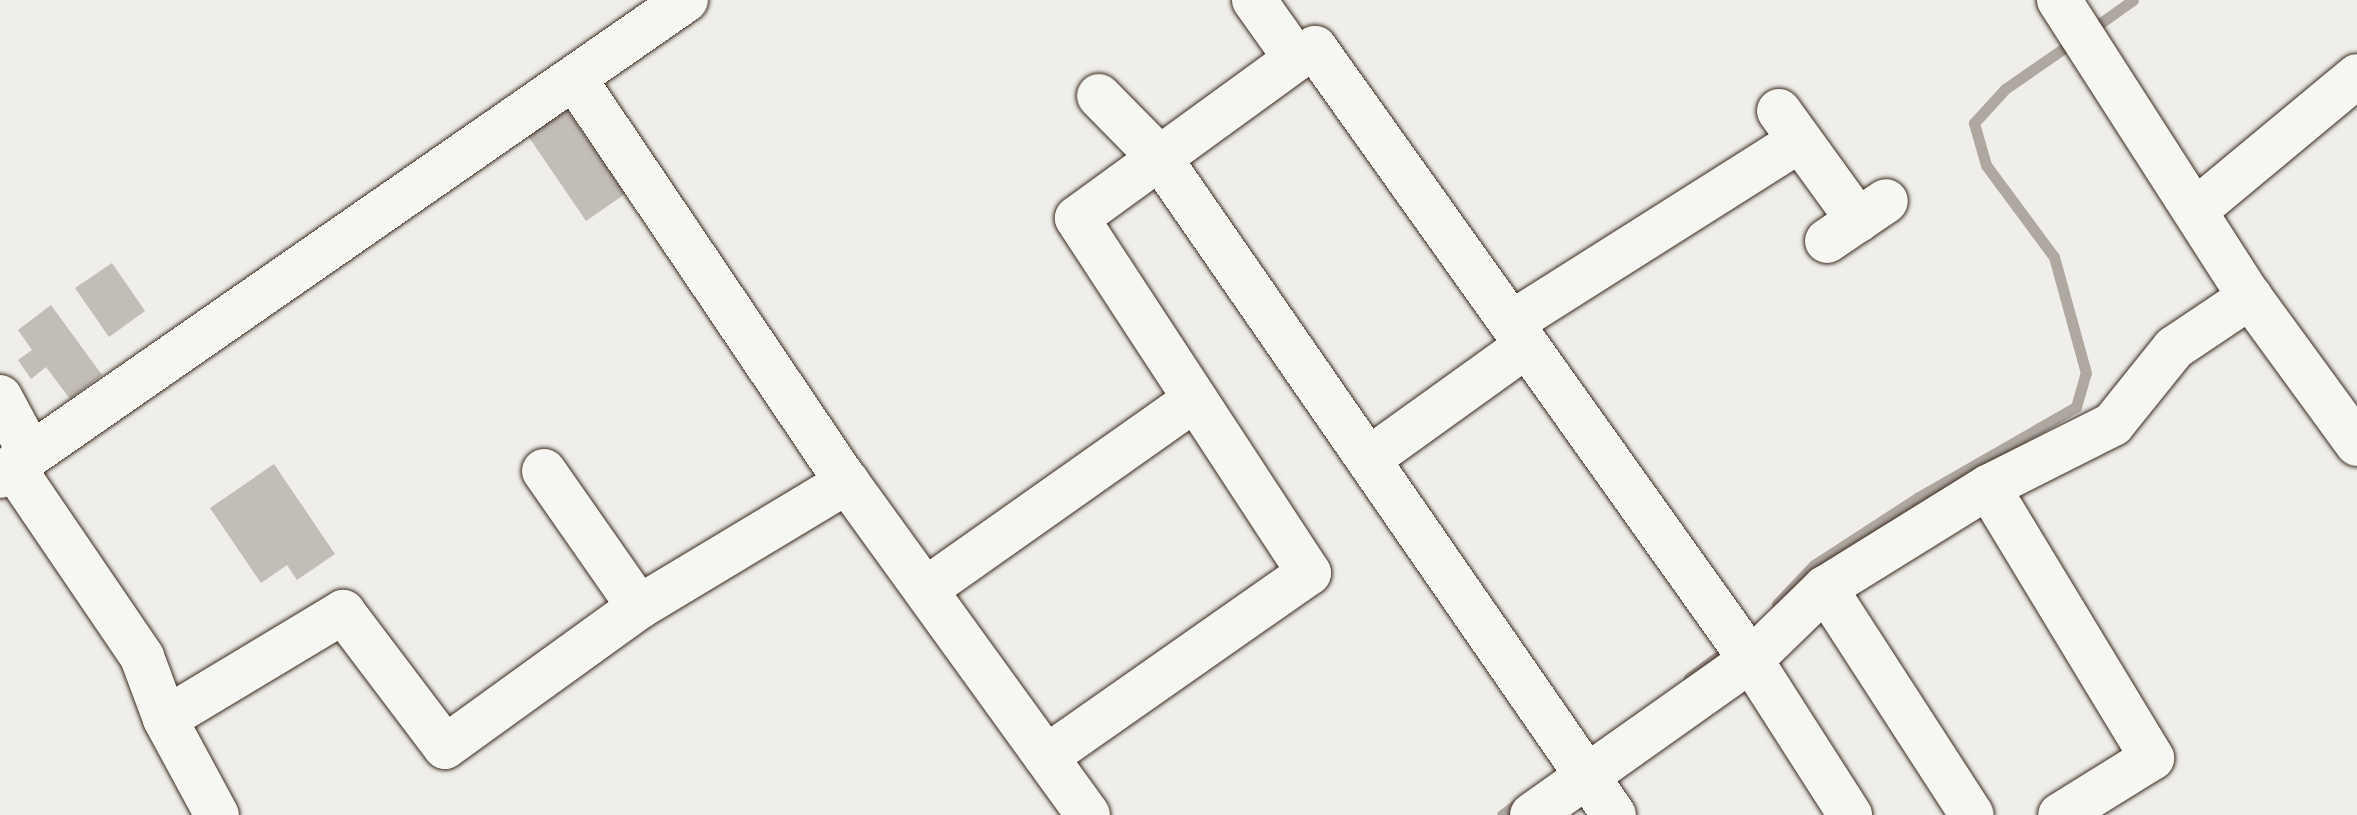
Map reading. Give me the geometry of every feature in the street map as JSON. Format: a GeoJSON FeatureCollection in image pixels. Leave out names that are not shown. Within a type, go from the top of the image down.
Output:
{"type":"FeatureCollection","features":[{"type":"Feature","properties":{"kind":"street"},"geometry":{"type":"LineString","coordinates":[[6,472],[686,0]]}},
{"type":"Feature","properties":{"kind":"street"},"geometry":{"type":"LineString","coordinates":[[1254,0],[1296,59]]}},
{"type":"Feature","properties":{"kind":"street"},"geometry":{"type":"LineString","coordinates":[[2059,0],[2197,209],[2250,297],[2357,444]]}},
{"type":"Feature","properties":{"kind":"street"},"geometry":{"type":"LineString","coordinates":[[1046,757],[1309,573],[1077,218],[1315,48],[1751,660],[1850,815]]}},
{"type":"Feature","properties":{"kind":"street"},"geometry":{"type":"LineString","coordinates":[[2197,209],[2357,76]]}},
{"type":"Feature","properties":{"kind":"street"},"geometry":{"type":"LineString","coordinates":[[574,78],[847,482],[1088,815]]}},
{"type":"Feature","properties":{"kind":"street"},"geometry":{"type":"LineString","coordinates":[[1099,96],[1159,157],[1591,773],[1614,815]]}},
{"type":"Feature","properties":{"kind":"street"},"geometry":{"type":"LineString","coordinates":[[1370,458],[1519,334],[1789,126],[1857,221]]}},
{"type":"Feature","properties":{"kind":"street"},"geometry":{"type":"LineString","coordinates":[[1532,815],[1751,660],[1825,588],[1988,487],[2113,424],[2174,348],[2250,297]]}},
{"type":"Feature","properties":{"kind":"street"},"geometry":{"type":"LineString","coordinates":[[0,397],[29,451],[6,472]]}},
{"type":"Feature","properties":{"kind":"street"},"geometry":{"type":"LineString","coordinates":[[926,589],[1195,399]]}},
{"type":"Feature","properties":{"kind":"street"},"geometry":{"type":"LineString","coordinates":[[544,471],[639,607]]}},
{"type":"Feature","properties":{"kind":"street"},"geometry":{"type":"LineString","coordinates":[[6,472],[142,657],[165,719],[217,815]]}},
{"type":"Feature","properties":{"kind":"street"},"geometry":{"type":"LineString","coordinates":[[165,719],[343,612],[445,747],[639,607],[847,482]]}},
{"type":"Feature","properties":{"kind":"street"},"geometry":{"type":"LineString","coordinates":[[1988,487],[2152,758],[2060,815]]}},
{"type":"Feature","properties":{"kind":"street"},"geometry":{"type":"LineString","coordinates":[[1825,588],[1972,815]]}},
{"type":"Feature","properties":{"kind":"building"},"geometry":{"type":"Polygon","coordinates":[[[563,104],[625,194],[586,221],[524,130],[563,104]]]}},
{"type":"Feature","properties":{"kind":"building"},"geometry":{"type":"Polygon","coordinates":[[[112,263],[145,311],[109,337],[75,288],[112,263]]]}},
{"type":"Feature","properties":{"kind":"building"},"geometry":{"type":"Polygon","coordinates":[[[51,305],[102,375],[70,399],[46,367],[31,379],[18,360],[32,350],[18,330],[51,305]]]}},
{"type":"Feature","properties":{"kind":"building"},"geometry":{"type":"Polygon","coordinates":[[[274,464],[335,554],[297,580],[287,565],[261,583],[210,508],[274,464]]]}},
{"type":"Feature","properties":{"kind":"waterway"},"geometry":{"type":"LineString","coordinates":[[2088,32],[2133,0]]}},
{"type":"Feature","properties":{"kind":"waterway"},"geometry":{"type":"LineString","coordinates":[[1777,604],[1814,565],[1917,498],[2076,407],[2086,373],[2054,257],[1986,165],[1974,123],[2005,89],[2073,42]]}},
{"type":"Feature","properties":{"kind":"waterway"},"geometry":{"type":"LineString","coordinates":[[1689,678],[1732,646]]}},
{"type":"Feature","properties":{"kind":"waterway"},"geometry":{"type":"LineString","coordinates":[[1502,815],[1523,800]]}}]}
